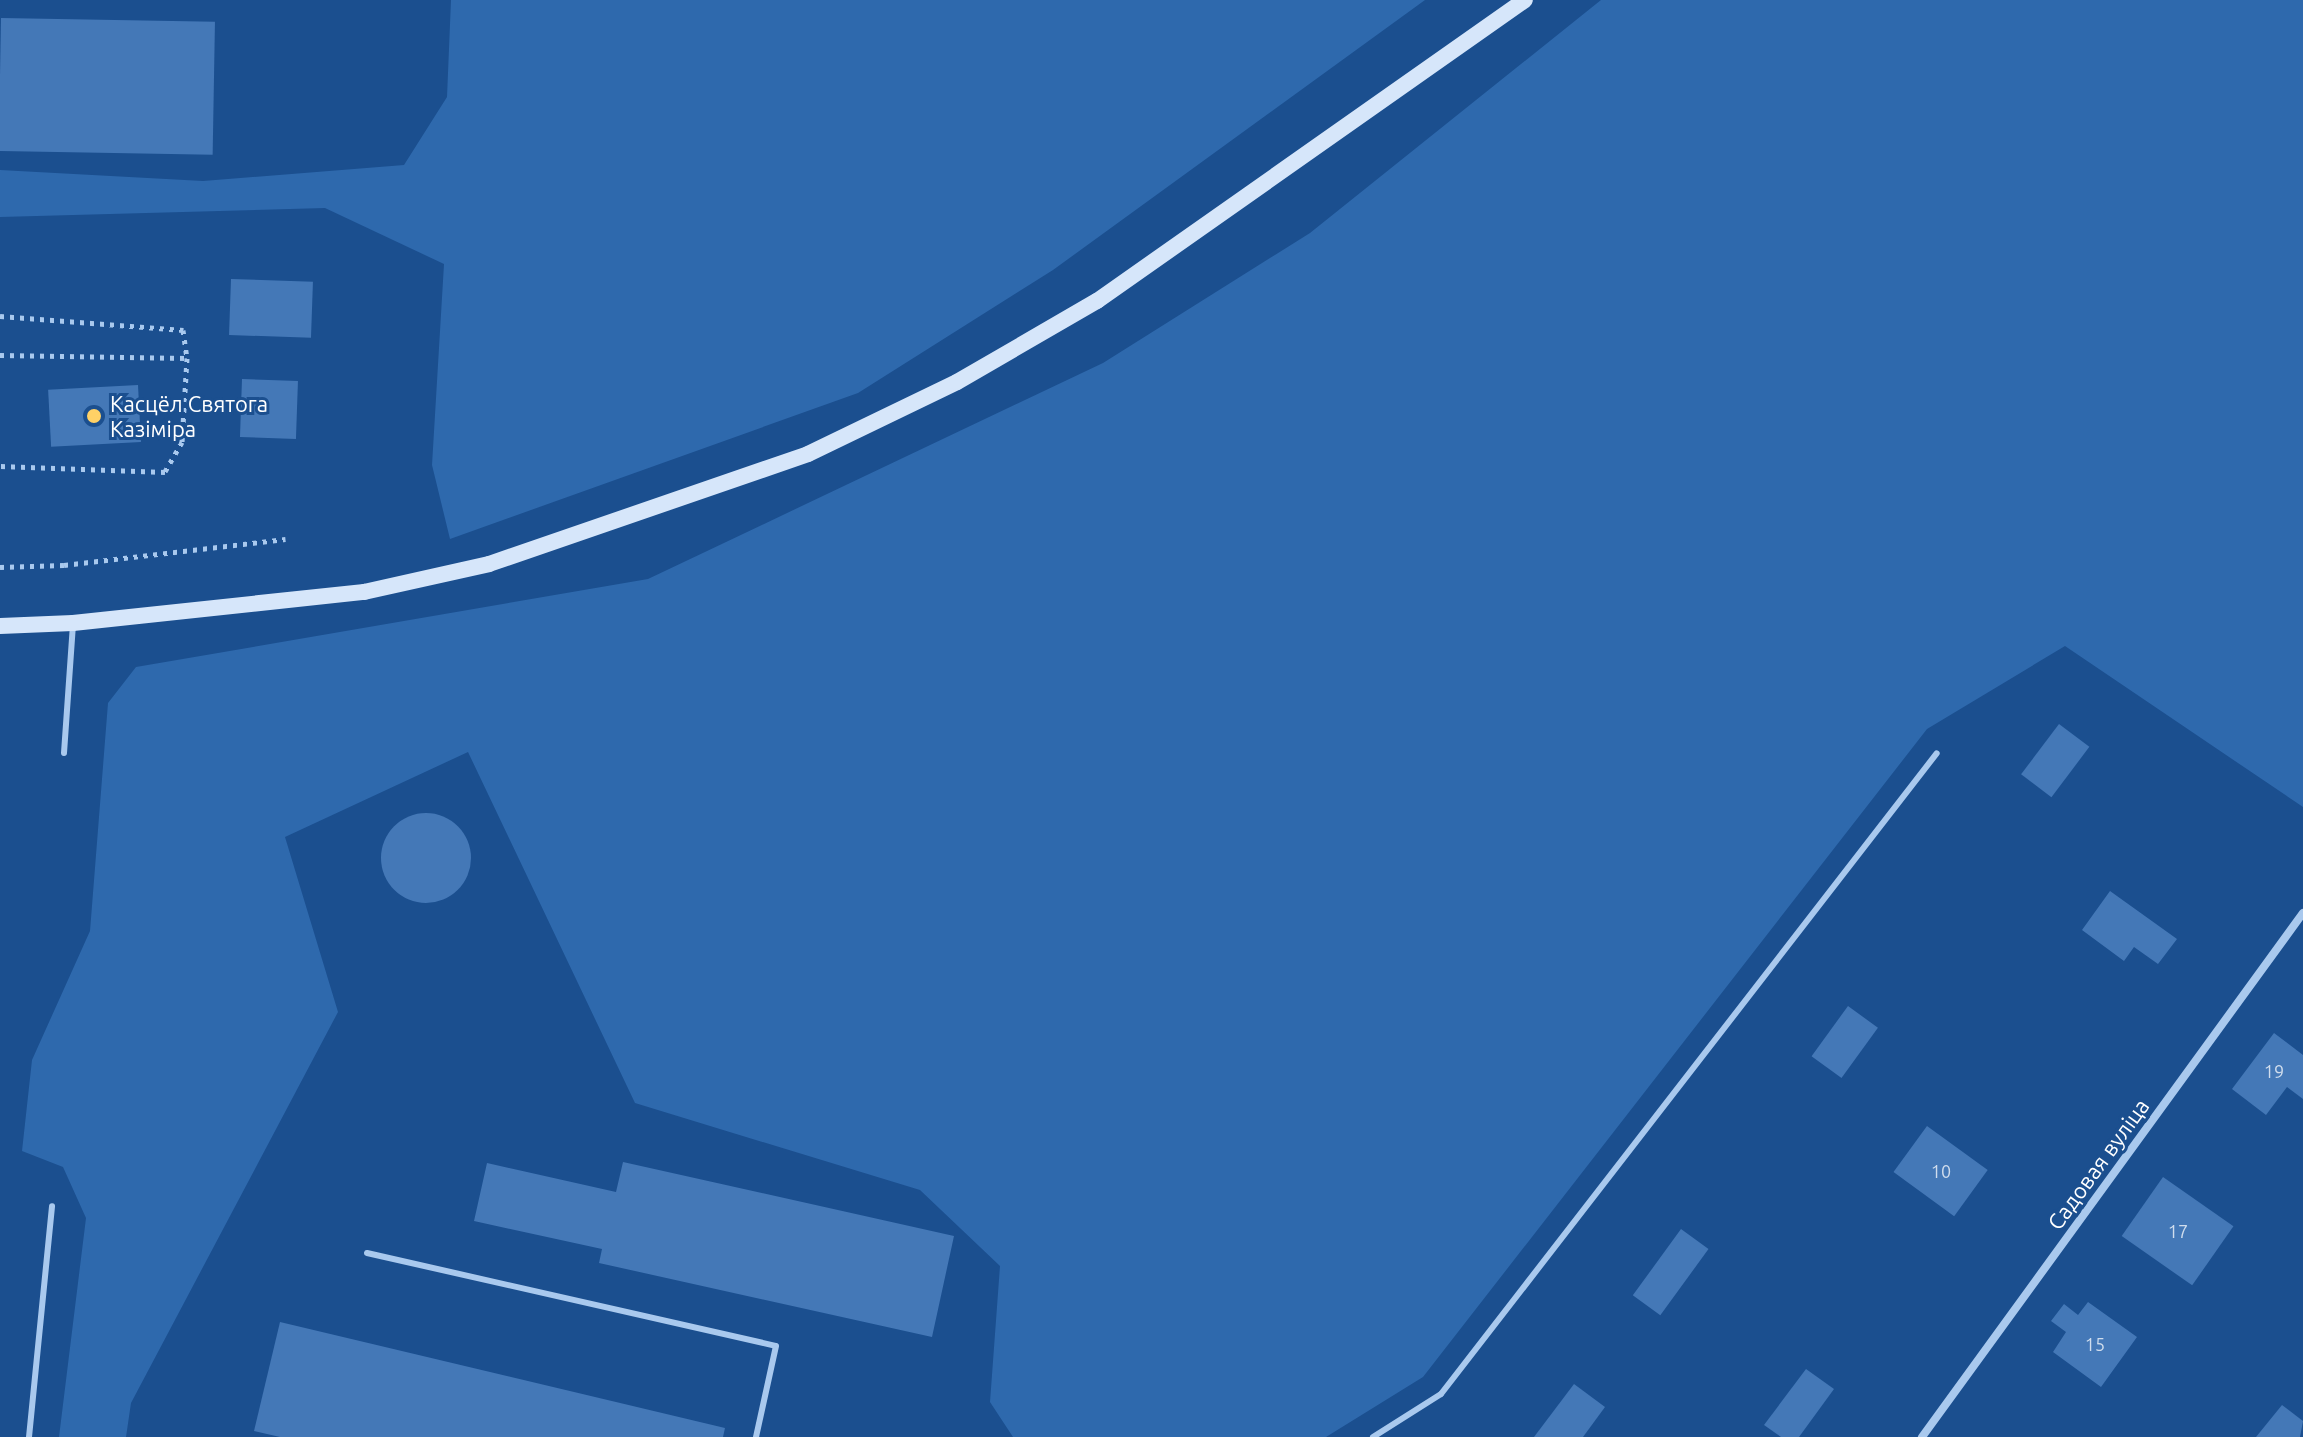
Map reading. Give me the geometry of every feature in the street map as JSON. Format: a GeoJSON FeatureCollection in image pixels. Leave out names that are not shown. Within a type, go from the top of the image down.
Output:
{"type":"FeatureCollection","features":[{"type":"Feature","properties":{"kind":"street"},"geometry":{"type":"LineString","coordinates":[[0,626],[73,623],[364,592],[475,568],[642,515],[808,454],[957,382],[1097,301],[1525,0]]}},
{"type":"Feature","properties":{"kind":"street","name":"Садовая вуліца"},"geometry":{"type":"LineString","coordinates":[[1922,1437],[2303,913]]}},
{"type":"Feature","properties":{"kind":"lane"},"geometry":{"type":"LineString","coordinates":[[64,753],[73,623]]}},
{"type":"Feature","properties":{"kind":"lane"},"geometry":{"type":"LineString","coordinates":[[1373,1437],[1441,1394],[1937,753]]}},
{"type":"Feature","properties":{"kind":"lane"},"geometry":{"type":"LineString","coordinates":[[29,1437],[52,1206]]}},
{"type":"Feature","properties":{"kind":"lane"},"geometry":{"type":"LineString","coordinates":[[367,1253],[776,1346],[756,1437]]}},
{"type":"Feature","properties":{"kind":"path"},"geometry":{"type":"LineString","coordinates":[[0,316],[183,330],[187,358],[182,442],[165,472],[0,466]]}},
{"type":"Feature","properties":{"kind":"path"},"geometry":{"type":"LineString","coordinates":[[0,355],[187,358]]}},
{"type":"Feature","properties":{"kind":"path"},"geometry":{"type":"LineString","coordinates":[[0,567],[64,565],[285,539]]}},
{"type":"Feature","properties":{"kind":"shaded area"},"geometry":{"type":"Polygon","coordinates":[[[451,0],[1425,0],[1053,270],[858,393],[450,539],[432,465],[444,264],[325,208],[0,217],[0,170],[203,181],[404,165],[447,97],[451,0]]]}},
{"type":"Feature","properties":{"kind":"shaded area"},"geometry":{"type":"Polygon","coordinates":[[[1601,0],[2303,0],[2303,807],[2065,646],[1927,729],[1423,1377],[1326,1437],[1013,1437],[990,1402],[1000,1266],[920,1190],[635,1103],[468,752],[285,837],[338,1012],[131,1403],[126,1437],[59,1437],[86,1218],[63,1167],[22,1151],[32,1060],[90,931],[108,703],[136,667],[648,579],[1103,363],[1310,233],[1601,0]]]}},
{"type":"Feature","properties":{"kind":"building"},"geometry":{"type":"Polygon","coordinates":[[[1,18],[215,22],[213,155],[0,151],[1,18]]]}},
{"type":"Feature","properties":{"kind":"building"},"geometry":{"type":"Polygon","coordinates":[[[231,279],[313,282],[311,338],[229,335],[231,279]]]}},
{"type":"Feature","properties":{"kind":"building"},"geometry":{"type":"Polygon","coordinates":[[[242,379],[298,381],[296,439],[240,437],[242,379]]]}},
{"type":"Feature","properties":{"kind":"building","name":"Касцёл Святога Казіміра"},"geometry":{"type":"Polygon","coordinates":[[[138,385],[141,442],[51,447],[48,390],[138,385]]]}},
{"type":"Feature","properties":{"kind":"building"},"geometry":{"type":"Polygon","coordinates":[[[2059,724],[2089,747],[2051,797],[2021,774],[2059,724]]]}},
{"type":"Feature","properties":{"kind":"building"},"geometry":{"type":"Polygon","coordinates":[[[426,813],[443,816],[458,826],[468,841],[471,858],[468,875],[458,890],[443,900],[426,903],[409,900],[394,890],[384,875],[381,858],[384,841],[394,826],[409,816],[426,813]]]}},
{"type":"Feature","properties":{"kind":"building"},"geometry":{"type":"Polygon","coordinates":[[[2110,891],[2177,939],[2158,964],[2134,947],[2124,961],[2082,930],[2110,891]]]}},
{"type":"Feature","properties":{"kind":"building"},"geometry":{"type":"Polygon","coordinates":[[[1848,1006],[1878,1028],[1841,1078],[1812,1056],[1848,1006]]]}},
{"type":"Feature","properties":{"kind":"building"},"geometry":{"type":"Polygon","coordinates":[[[2274,1033],[2303,1055],[2303,1099],[2287,1087],[2266,1115],[2232,1089],[2274,1033]]]}},
{"type":"Feature","properties":{"kind":"building"},"geometry":{"type":"Polygon","coordinates":[[[1927,1126],[1988,1170],[1954,1216],[1893,1172],[1927,1126]]]}},
{"type":"Feature","properties":{"kind":"building"},"geometry":{"type":"Polygon","coordinates":[[[623,1162],[954,1236],[932,1337],[599,1263],[602,1249],[474,1221],[487,1163],[616,1192],[623,1162]]]}},
{"type":"Feature","properties":{"kind":"building"},"geometry":{"type":"Polygon","coordinates":[[[2163,1177],[2233,1226],[2192,1285],[2122,1236],[2163,1177]]]}},
{"type":"Feature","properties":{"kind":"building"},"geometry":{"type":"Polygon","coordinates":[[[1681,1229],[1709,1249],[1660,1315],[1633,1295],[1681,1229]]]}},
{"type":"Feature","properties":{"kind":"building"},"geometry":{"type":"Polygon","coordinates":[[[2088,1302],[2137,1337],[2101,1387],[2053,1352],[2066,1332],[2051,1321],[2064,1304],[2078,1315],[2088,1302]]]}},
{"type":"Feature","properties":{"kind":"building"},"geometry":{"type":"Polygon","coordinates":[[[280,1322],[725,1428],[723,1437],[280,1437],[254,1431],[280,1322]]]}},
{"type":"Feature","properties":{"kind":"building"},"geometry":{"type":"Polygon","coordinates":[[[1806,1369],[1834,1389],[1799,1437],[1781,1437],[1764,1425],[1806,1369]]]}},
{"type":"Feature","properties":{"kind":"building"},"geometry":{"type":"Polygon","coordinates":[[[1574,1384],[1605,1407],[1583,1437],[1534,1437],[1574,1384]]]}},
{"type":"Feature","properties":{"kind":"building"},"geometry":{"type":"Polygon","coordinates":[[[2282,1405],[2303,1421],[2300,1437],[2256,1437],[2282,1405]]]}},
{"type":"Feature","properties":{"kind":"place","name":"Касцёл Святога Казіміра"},"geometry":{"type":"Point","coordinates":[94,416]}}]}
